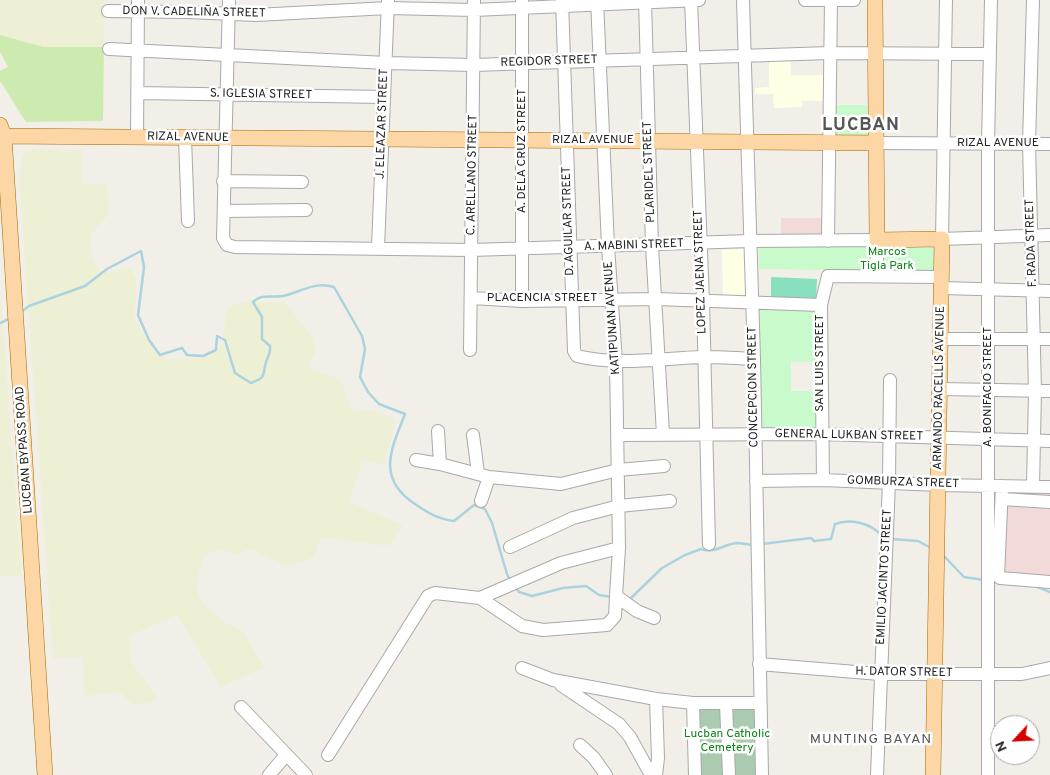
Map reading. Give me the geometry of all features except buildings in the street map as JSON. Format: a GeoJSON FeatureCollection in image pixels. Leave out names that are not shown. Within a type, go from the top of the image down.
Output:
{"type":"FeatureCollection","features":[{"type":"Feature","properties":{"kind":"main road"},"geometry":{"type":"LineString","coordinates":[[875,0],[877,240]]}},
{"type":"Feature","properties":{"kind":"main road","name":"RIZAL AVENUE"},"geometry":{"type":"LineString","coordinates":[[1,132],[137,138],[877,143]]}},
{"type":"Feature","properties":{"kind":"main road","name":"LUCBAN BYPASS ROAD"},"geometry":{"type":"LineString","coordinates":[[1,132],[15,301],[45,775]]}},
{"type":"Feature","properties":{"kind":"main road","name":"A. MABINI STREET"},"geometry":{"type":"LineString","coordinates":[[877,240],[942,239]]}},
{"type":"Feature","properties":{"kind":"main road","name":"ARMANDO RACELLIS AVENUE"},"geometry":{"type":"LineString","coordinates":[[933,775],[941,389],[942,239]]}},
{"type":"Feature","properties":{"kind":"street"},"geometry":{"type":"LineString","coordinates":[[229,0],[226,139],[223,181],[224,211],[306,210]]}},
{"type":"Feature","properties":{"kind":"street","name":"LOPEZ JAENA STREET"},"geometry":{"type":"LineString","coordinates":[[691,0],[703,301],[709,544]]}},
{"type":"Feature","properties":{"kind":"street","name":"DON V. CADELIÑA STREET"},"geometry":{"type":"LineString","coordinates":[[108,11],[138,6],[188,6],[229,15],[388,4],[474,5],[699,0]]}},
{"type":"Feature","properties":{"kind":"street","name":"CONCEPCION STREET"},"geometry":{"type":"LineString","coordinates":[[743,0],[754,359],[762,775]]}},
{"type":"Feature","properties":{"kind":"street"},"geometry":{"type":"LineString","coordinates":[[806,0],[854,0]]}},
{"type":"Feature","properties":{"kind":"street"},"geometry":{"type":"LineString","coordinates":[[828,241],[830,0]]}},
{"type":"Feature","properties":{"kind":"street","name":"ARMANDO RACELLIS AVENUE"},"geometry":{"type":"LineString","coordinates":[[942,239],[946,0]]}},
{"type":"Feature","properties":{"kind":"street","name":"A. BONIFACIO STREET"},"geometry":{"type":"LineString","coordinates":[[988,775],[990,439],[988,340],[990,238],[988,145],[991,0]]}},
{"type":"Feature","properties":{"kind":"street","name":"F. RADA STREET"},"geometry":{"type":"LineString","coordinates":[[1033,0],[1029,144],[1034,291],[1035,391],[1033,486]]}},
{"type":"Feature","properties":{"kind":"street","name":"PLARIDEL STREET"},"geometry":{"type":"LineString","coordinates":[[645,1],[652,246],[657,299],[663,434]]}},
{"type":"Feature","properties":{"kind":"street","name":"KATIPUNAN AVENUE"},"geometry":{"type":"LineString","coordinates":[[480,598],[522,626],[544,630],[607,625],[616,616],[620,599],[616,361],[602,142],[598,2]]}},
{"type":"Feature","properties":{"kind":"street","name":"D. AGUILAR STREET"},"geometry":{"type":"LineString","coordinates":[[563,3],[565,141],[574,351],[577,356],[584,358],[616,361]]}},
{"type":"Feature","properties":{"kind":"street","name":"J. ELEAZAR STREET"},"geometry":{"type":"LineString","coordinates":[[378,248],[388,4]]}},
{"type":"Feature","properties":{"kind":"street","name":"A. DELA CRUZ STREET"},"geometry":{"type":"LineString","coordinates":[[522,4],[522,301]]}},
{"type":"Feature","properties":{"kind":"street","name":"C. ARELLANO STREET"},"geometry":{"type":"LineString","coordinates":[[470,350],[474,141],[474,5]]}},
{"type":"Feature","properties":{"kind":"street"},"geometry":{"type":"LineString","coordinates":[[137,138],[138,6]]}},
{"type":"Feature","properties":{"kind":"street","name":"REGIDOR STREET"},"geometry":{"type":"LineString","coordinates":[[109,49],[386,63],[474,65],[829,52],[990,54]]}},
{"type":"Feature","properties":{"kind":"street","name":"S. IGLESIA STREET"},"geometry":{"type":"LineString","coordinates":[[138,93],[384,97]]}},
{"type":"Feature","properties":{"kind":"street"},"geometry":{"type":"LineString","coordinates":[[185,138],[188,221]]}},
{"type":"Feature","properties":{"kind":"street","name":"RIZAL AVENUE"},"geometry":{"type":"LineString","coordinates":[[877,143],[1050,144]]}},
{"type":"Feature","properties":{"kind":"street"},"geometry":{"type":"LineString","coordinates":[[223,181],[302,182]]}},
{"type":"Feature","properties":{"kind":"street","name":"A. MABINI STREET"},"geometry":{"type":"LineString","coordinates":[[224,211],[223,238],[227,245],[234,247],[472,250],[652,246],[750,241],[877,240]]}},
{"type":"Feature","properties":{"kind":"street","name":"A. MABINI STREET"},"geometry":{"type":"LineString","coordinates":[[942,239],[1050,235]]}},
{"type":"Feature","properties":{"kind":"street"},"geometry":{"type":"LineString","coordinates":[[877,240],[877,276],[942,282],[989,290],[1050,291]]}},
{"type":"Feature","properties":{"kind":"street","name":"SAN LUIS STREET"},"geometry":{"type":"LineString","coordinates":[[823,480],[821,306],[828,276],[877,276]]}},
{"type":"Feature","properties":{"kind":"street","name":"PLACENCIA STREET"},"geometry":{"type":"LineString","coordinates":[[472,298],[522,301],[657,299],[821,306]]}},
{"type":"Feature","properties":{"kind":"street"},"geometry":{"type":"LineString","coordinates":[[941,339],[1050,339]]}},
{"type":"Feature","properties":{"kind":"street"},"geometry":{"type":"LineString","coordinates":[[616,361],[704,357],[754,359]]}},
{"type":"Feature","properties":{"kind":"street","name":"EMILIO JACINTO STREET"},"geometry":{"type":"LineString","coordinates":[[877,775],[889,482],[890,380]]}},
{"type":"Feature","properties":{"kind":"street"},"geometry":{"type":"LineString","coordinates":[[941,389],[1050,391]]}},
{"type":"Feature","properties":{"kind":"street"},"geometry":{"type":"LineString","coordinates":[[438,431],[440,464]]}},
{"type":"Feature","properties":{"kind":"street","name":"GENERAL LUKBAN STREET"},"geometry":{"type":"LineString","coordinates":[[618,435],[707,433],[754,435],[821,434],[1050,441]]}},
{"type":"Feature","properties":{"kind":"street"},"geometry":{"type":"LineString","coordinates":[[473,435],[483,475],[481,501]]}},
{"type":"Feature","properties":{"kind":"street"},"geometry":{"type":"LineString","coordinates":[[416,460],[483,475],[561,484],[618,470],[664,466]]}},
{"type":"Feature","properties":{"kind":"street","name":"GOMBURZA STREET"},"geometry":{"type":"LineString","coordinates":[[756,481],[823,480],[1050,487]]}},
{"type":"Feature","properties":{"kind":"street"},"geometry":{"type":"LineString","coordinates":[[1002,486],[998,576],[1000,578],[1050,582]]}},
{"type":"Feature","properties":{"kind":"street"},"geometry":{"type":"LineString","coordinates":[[1002,499],[1050,502]]}},
{"type":"Feature","properties":{"kind":"street"},"geometry":{"type":"LineString","coordinates":[[510,547],[573,518],[619,506],[670,501]]}},
{"type":"Feature","properties":{"kind":"street"},"geometry":{"type":"LineString","coordinates":[[328,755],[428,596],[435,593],[480,598],[561,563],[620,548]]}},
{"type":"Feature","properties":{"kind":"street"},"geometry":{"type":"LineString","coordinates":[[620,599],[637,611],[654,618]]}},
{"type":"Feature","properties":{"kind":"street","name":"H. DATOR STREET"},"geometry":{"type":"LineString","coordinates":[[759,664],[880,674],[1022,674],[1050,668]]}},
{"type":"Feature","properties":{"kind":"street"},"geometry":{"type":"LineString","coordinates":[[522,668],[553,680],[656,699],[692,703],[760,703]]}},
{"type":"Feature","properties":{"kind":"street"},"geometry":{"type":"LineString","coordinates":[[553,680],[618,724],[630,737],[651,775]]}},
{"type":"Feature","properties":{"kind":"street"},"geometry":{"type":"LineString","coordinates":[[656,699],[658,758],[656,775]]}},
{"type":"Feature","properties":{"kind":"street"},"geometry":{"type":"LineString","coordinates":[[692,703],[695,775]]}},
{"type":"Feature","properties":{"kind":"street"},"geometry":{"type":"LineString","coordinates":[[726,704],[729,775]]}},
{"type":"Feature","properties":{"kind":"street"},"geometry":{"type":"LineString","coordinates":[[241,707],[306,775]]}},
{"type":"Feature","properties":{"kind":"street"},"geometry":{"type":"LineString","coordinates":[[580,745],[599,772]]}},
{"type":"Feature","properties":{"kind":"street"},"geometry":{"type":"LineString","coordinates":[[269,775],[286,756]]}},
{"type":"Feature","properties":{"kind":"shaded area"},"geometry":{"type":"Polygon","coordinates":[[[0,0],[104,0],[104,47],[44,47],[0,35],[0,0]]]}},
{"type":"Feature","properties":{"kind":"shaded area"},"geometry":{"type":"Polygon","coordinates":[[[769,58],[790,58],[791,75],[823,75],[824,101],[802,101],[802,107],[774,108],[773,94],[755,94],[755,88],[769,87],[769,58]]]}},
{"type":"Feature","properties":{"kind":"shaded area"},"geometry":{"type":"Polygon","coordinates":[[[34,149],[82,150],[82,184],[107,184],[109,214],[90,236],[93,259],[100,270],[106,272],[129,267],[136,278],[135,320],[155,352],[176,359],[203,358],[217,351],[222,344],[227,308],[242,302],[285,302],[313,338],[316,351],[310,361],[311,368],[314,371],[340,379],[353,412],[370,409],[393,418],[395,425],[384,464],[363,461],[349,502],[403,525],[389,546],[321,537],[314,556],[302,562],[286,566],[250,549],[234,555],[228,551],[216,550],[204,556],[198,574],[197,591],[202,602],[225,623],[243,631],[264,668],[221,687],[177,615],[130,636],[131,661],[158,699],[149,703],[133,705],[120,692],[84,696],[83,657],[53,659],[19,175],[22,157],[26,152],[34,149]]]}},
{"type":"Feature","properties":{"kind":"shaded area"},"geometry":{"type":"Polygon","coordinates":[[[781,218],[826,218],[826,237],[781,237],[781,218]]]}},
{"type":"Feature","properties":{"kind":"shaded area"},"geometry":{"type":"Polygon","coordinates":[[[748,249],[749,298],[723,298],[722,250],[748,249]]]}},
{"type":"Feature","properties":{"kind":"shaded area"},"geometry":{"type":"Polygon","coordinates":[[[0,291],[2,310],[22,576],[0,576],[0,291]]]}},
{"type":"Feature","properties":{"kind":"shaded area"},"geometry":{"type":"Polygon","coordinates":[[[994,487],[1050,490],[1050,589],[1045,589],[1031,581],[992,580],[994,487]]]}},
{"type":"Feature","properties":{"kind":"green space"},"geometry":{"type":"Polygon","coordinates":[[[0,35],[44,47],[104,47],[103,121],[26,122],[0,81],[0,71],[8,67],[0,52],[0,35]]]}},
{"type":"Feature","properties":{"kind":"green space"},"geometry":{"type":"Polygon","coordinates":[[[835,105],[867,105],[868,139],[835,139],[835,105]]]}},
{"type":"Feature","properties":{"kind":"green space","name":"Marcos Tigla Park"},"geometry":{"type":"Polygon","coordinates":[[[759,245],[938,248],[938,272],[759,269],[759,245]]]}},
{"type":"Feature","properties":{"kind":"green space"},"geometry":{"type":"Polygon","coordinates":[[[771,277],[817,279],[816,301],[771,300],[771,277]]]}},
{"type":"Feature","properties":{"kind":"green space"},"geometry":{"type":"Polygon","coordinates":[[[756,306],[819,308],[819,362],[791,362],[791,391],[819,391],[819,428],[758,428],[756,306]]]}},
{"type":"Feature","properties":{"kind":"green space","name":"Lucban Catholic Cemetery"},"geometry":{"type":"Polygon","coordinates":[[[756,705],[758,775],[697,775],[695,709],[756,705]]]}},
{"type":"Feature","properties":{"kind":"waterway"},"geometry":{"type":"LineString","coordinates":[[20,313],[29,306],[85,286],[107,269],[141,251],[144,267],[138,315],[149,340],[160,355],[182,348],[187,355],[203,356],[216,350],[217,336],[225,340],[235,373],[251,383],[263,376],[270,353],[270,346],[262,339],[262,317],[253,302],[256,299],[267,296],[283,296],[314,286],[334,287],[362,336],[365,349],[360,377],[368,392],[379,404],[405,414],[395,440],[390,463],[391,474],[395,484],[415,504],[443,519],[454,521],[474,505],[485,509],[492,523],[510,580]]}},
{"type":"Feature","properties":{"kind":"waterway"},"geometry":{"type":"LineString","coordinates":[[0,323],[11,318]]}},
{"type":"Feature","properties":{"kind":"waterway"},"geometry":{"type":"LineString","coordinates":[[762,544],[811,538],[814,541],[831,539],[835,524],[847,521],[871,527],[881,535]]}},
{"type":"Feature","properties":{"kind":"waterway"},"geometry":{"type":"LineString","coordinates":[[891,539],[918,541],[931,548]]}},
{"type":"Feature","properties":{"kind":"waterway"},"geometry":{"type":"LineString","coordinates":[[629,600],[662,568],[685,555],[701,549],[715,550],[737,543],[754,545]]}},
{"type":"Feature","properties":{"kind":"waterway"},"geometry":{"type":"LineString","coordinates":[[942,554],[964,577],[984,580]]}},
{"type":"Feature","properties":{"kind":"waterway"},"geometry":{"type":"LineString","coordinates":[[515,586],[519,592],[532,596],[563,588],[586,586],[599,595],[612,597]]}},
{"type":"Feature","properties":{"kind":"waterway"},"geometry":{"type":"LineString","coordinates":[[1035,586],[1050,592]]}},
{"type":"Feature","properties":{"kind":"district","name":"LUCBAN"},"geometry":{"type":"Point","coordinates":[861,126]}},
{"type":"Feature","properties":{"kind":"district","name":"MUNTING BAYAN"},"geometry":{"type":"Point","coordinates":[871,740]}}]}
